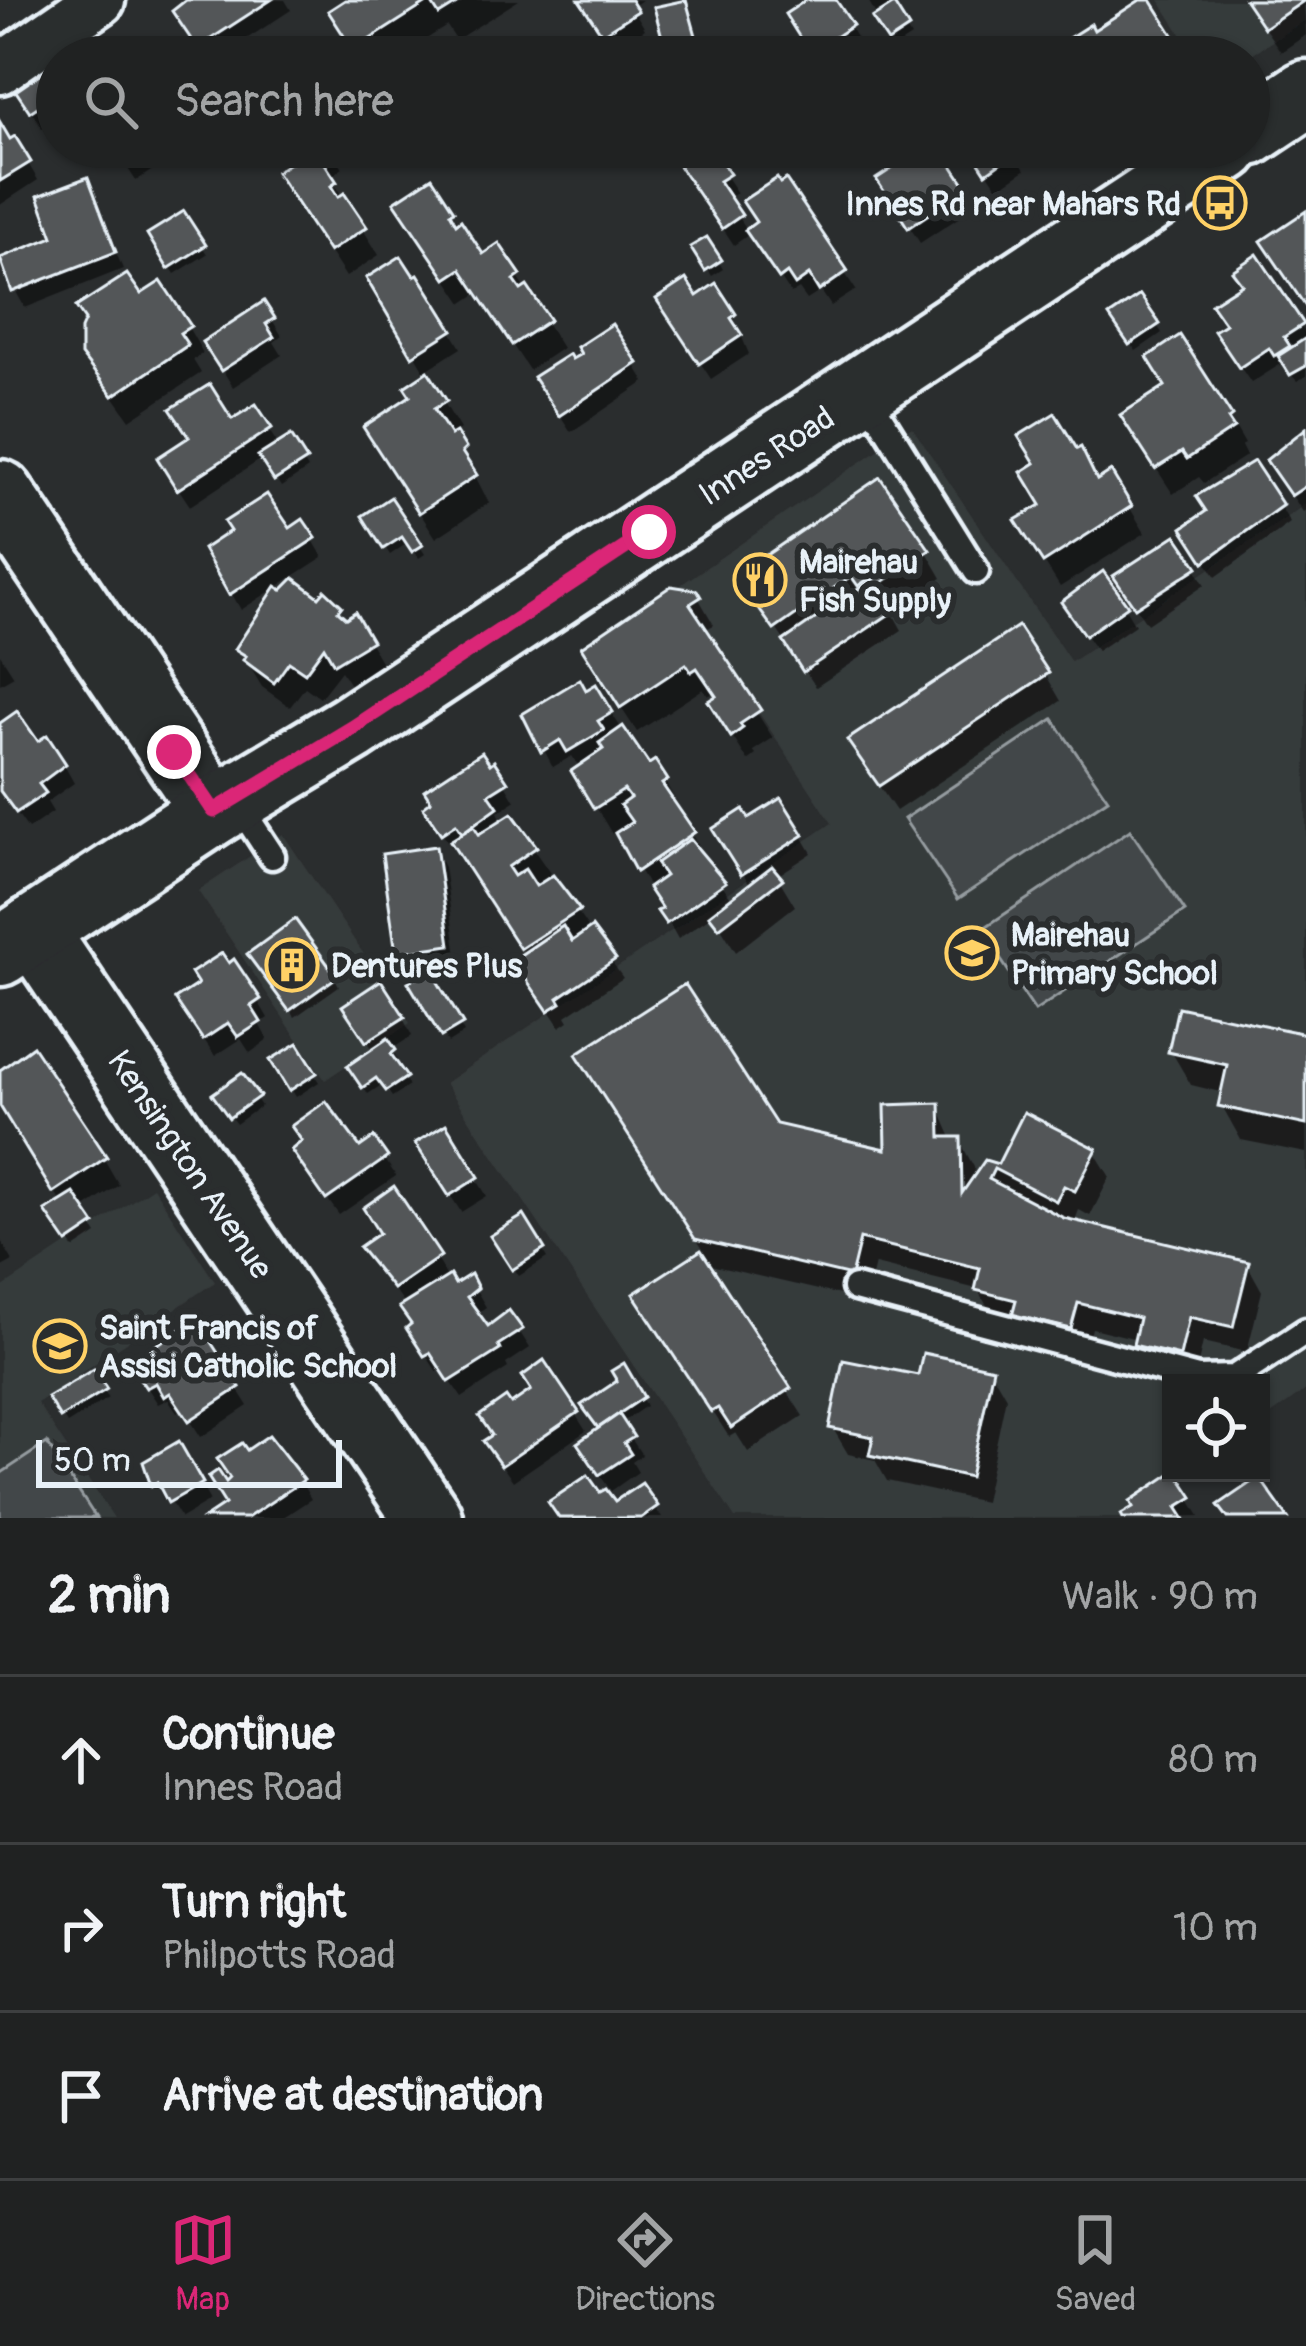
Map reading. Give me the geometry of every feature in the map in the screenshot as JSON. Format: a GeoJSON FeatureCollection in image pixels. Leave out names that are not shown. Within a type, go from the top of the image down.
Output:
{"type":"FeatureCollection","features":[{"type":"Feature","properties":{"kind":"main road"},"geometry":{"type":"LineString","coordinates":[[1270,118],[1306,94]]}},
{"type":"Feature","properties":{"kind":"main road","name":"Innes Road"},"geometry":{"type":"LineString","coordinates":[[17,941],[224,805],[352,728],[1196,168]]}},
{"type":"Feature","properties":{"kind":"main road"},"geometry":{"type":"LineString","coordinates":[[0,494],[224,805]]}},
{"type":"Feature","properties":{"kind":"main road","name":"Kensington Avenue"},"geometry":{"type":"LineString","coordinates":[[17,941],[428,1518]]}},
{"type":"Feature","properties":{"kind":"street"},"geometry":{"type":"LineString","coordinates":[[47,36],[100,0]]}},
{"type":"Feature","properties":{"kind":"street"},"geometry":{"type":"LineString","coordinates":[[0,68],[36,44]]}},
{"type":"Feature","properties":{"kind":"lane"},"geometry":{"type":"LineString","coordinates":[[864,391],[976,571]]}},
{"type":"Feature","properties":{"kind":"lane"},"geometry":{"type":"LineString","coordinates":[[224,805],[272,856]]}},
{"type":"Feature","properties":{"kind":"lane"},"geometry":{"type":"LineString","coordinates":[[855,1288],[1198,1379],[1234,1378],[1306,1331]]}},
{"type":"Feature","properties":{"kind":"shaded area"},"geometry":{"type":"Polygon","coordinates":[[[1159,0],[1306,0],[1306,20],[1270,43],[1270,36],[1182,36],[1159,0]]]}},
{"type":"Feature","properties":{"kind":"shaded area","name":"Mairehau Primary School"},"geometry":{"type":"Polygon","coordinates":[[[912,427],[1071,662],[1306,504],[1306,1390],[1270,1416],[1270,1374],[1162,1374],[1162,1482],[1176,1482],[1126,1518],[735,1518],[445,1083],[832,823],[676,588],[912,427]]]}},
{"type":"Feature","properties":{"kind":"shaded area"},"geometry":{"type":"Polygon","coordinates":[[[1053,719],[1108,799],[958,899],[904,819],[1053,719]]]}},
{"type":"Feature","properties":{"kind":"shaded area"},"geometry":{"type":"Polygon","coordinates":[[[1130,830],[1185,911],[1035,1011],[981,930],[1130,830]]]}},
{"type":"Feature","properties":{"kind":"shaded area"},"geometry":{"type":"Polygon","coordinates":[[[283,834],[410,1023],[325,1080],[198,891],[283,834]]]}},
{"type":"Feature","properties":{"kind":"shaded area","name":"Saint Francis of Assisi Catholic School"},"geometry":{"type":"Polygon","coordinates":[[[153,1187],[215,1282],[37,1403],[114,1518],[0,1518],[0,1289],[153,1187]]]}},
{"type":"Feature","properties":{"kind":"shaded area"},"geometry":{"type":"Polygon","coordinates":[[[47,1443],[96,1518],[0,1518],[0,1474],[47,1443]]]}},
{"type":"Feature","properties":{"kind":"building"},"geometry":{"type":"Polygon","coordinates":[[[186,0],[271,0],[216,36],[189,36],[172,11],[186,0]]]}},
{"type":"Feature","properties":{"kind":"building"},"geometry":{"type":"Polygon","coordinates":[[[345,0],[463,0],[439,15],[430,1],[375,36],[344,36],[328,11],[345,0]]]}},
{"type":"Feature","properties":{"kind":"building"},"geometry":{"type":"Polygon","coordinates":[[[579,0],[631,0],[638,11],[602,34],[579,0]]]}},
{"type":"Feature","properties":{"kind":"building"},"geometry":{"type":"Polygon","coordinates":[[[686,0],[696,36],[662,36],[654,7],[686,0]]]}},
{"type":"Feature","properties":{"kind":"building"},"geometry":{"type":"Polygon","coordinates":[[[806,0],[836,0],[853,25],[837,36],[799,36],[785,14],[806,0]]]}},
{"type":"Feature","properties":{"kind":"building"},"geometry":{"type":"Polygon","coordinates":[[[1140,0],[1151,0],[1174,36],[1072,36],[1091,24],[1094,30],[1140,0]]]}},
{"type":"Feature","properties":{"kind":"building"},"geometry":{"type":"Polygon","coordinates":[[[1245,0],[1305,0],[1264,28],[1245,0]]]}},
{"type":"Feature","properties":{"kind":"building"},"geometry":{"type":"Polygon","coordinates":[[[894,4],[909,28],[897,36],[884,36],[872,18],[894,4]]]}},
{"type":"Feature","properties":{"kind":"building"},"geometry":{"type":"Polygon","coordinates":[[[36,64],[36,108],[30,112],[9,81],[36,64]]]}},
{"type":"Feature","properties":{"kind":"building"},"geometry":{"type":"Polygon","coordinates":[[[0,122],[31,162],[0,181],[0,122]]]}},
{"type":"Feature","properties":{"kind":"building"},"geometry":{"type":"Polygon","coordinates":[[[328,168],[337,182],[331,186],[338,197],[344,193],[367,227],[329,252],[276,172],[328,168]]]}},
{"type":"Feature","properties":{"kind":"building"},"geometry":{"type":"Polygon","coordinates":[[[680,168],[726,168],[730,174],[719,181],[742,215],[722,229],[680,168]]]}},
{"type":"Feature","properties":{"kind":"building"},"geometry":{"type":"Polygon","coordinates":[[[893,168],[954,168],[967,188],[908,228],[876,179],[893,168]]]}},
{"type":"Feature","properties":{"kind":"building"},"geometry":{"type":"Polygon","coordinates":[[[88,177],[116,252],[12,292],[0,258],[53,237],[38,196],[88,177]]]}},
{"type":"Feature","properties":{"kind":"building"},"geometry":{"type":"Polygon","coordinates":[[[432,177],[454,211],[450,213],[456,224],[461,220],[483,254],[499,243],[521,275],[514,280],[521,290],[527,286],[550,320],[512,345],[461,269],[446,279],[394,202],[432,177]]]}},
{"type":"Feature","properties":{"kind":"building"},"geometry":{"type":"Polygon","coordinates":[[[777,178],[780,183],[786,179],[848,271],[819,291],[809,275],[795,285],[787,273],[779,279],[745,230],[756,222],[742,201],[777,178]]]}},
{"type":"Feature","properties":{"kind":"building"},"geometry":{"type":"Polygon","coordinates":[[[184,211],[206,245],[168,269],[147,234],[184,211]]]}},
{"type":"Feature","properties":{"kind":"building"},"geometry":{"type":"Polygon","coordinates":[[[1306,211],[1306,307],[1261,241],[1306,211]]]}},
{"type":"Feature","properties":{"kind":"building"},"geometry":{"type":"Polygon","coordinates":[[[707,237],[722,260],[705,271],[690,247],[707,237]]]}},
{"type":"Feature","properties":{"kind":"building"},"geometry":{"type":"Polygon","coordinates":[[[1257,254],[1304,324],[1284,337],[1290,346],[1274,356],[1269,348],[1239,368],[1214,331],[1225,324],[1211,304],[1242,284],[1232,271],[1257,254]]]}},
{"type":"Feature","properties":{"kind":"building"},"geometry":{"type":"Polygon","coordinates":[[[401,256],[453,330],[412,356],[366,278],[401,256]]]}},
{"type":"Feature","properties":{"kind":"building"},"geometry":{"type":"Polygon","coordinates":[[[127,274],[141,294],[161,281],[191,326],[180,333],[188,345],[113,396],[81,355],[85,320],[76,307],[127,274]]]}},
{"type":"Feature","properties":{"kind":"building"},"geometry":{"type":"Polygon","coordinates":[[[686,279],[697,296],[716,283],[736,314],[731,318],[742,335],[699,364],[656,299],[686,279]]]}},
{"type":"Feature","properties":{"kind":"building"},"geometry":{"type":"Polygon","coordinates":[[[1140,295],[1160,324],[1129,345],[1109,316],[1140,295]]]}},
{"type":"Feature","properties":{"kind":"building"},"geometry":{"type":"Polygon","coordinates":[[[264,301],[275,318],[266,324],[274,337],[221,371],[202,342],[264,301]]]}},
{"type":"Feature","properties":{"kind":"building"},"geometry":{"type":"Polygon","coordinates":[[[612,324],[638,363],[559,416],[533,377],[569,354],[572,359],[581,354],[577,347],[612,324]]]}},
{"type":"Feature","properties":{"kind":"building"},"geometry":{"type":"Polygon","coordinates":[[[1180,335],[1232,416],[1228,419],[1234,428],[1187,459],[1182,452],[1155,469],[1120,415],[1165,386],[1147,357],[1180,335]]]}},
{"type":"Feature","properties":{"kind":"building"},"geometry":{"type":"Polygon","coordinates":[[[1306,338],[1306,366],[1290,375],[1278,356],[1306,338]]]}},
{"type":"Feature","properties":{"kind":"building"},"geometry":{"type":"Polygon","coordinates":[[[428,371],[447,401],[434,409],[451,435],[456,432],[477,475],[419,513],[363,427],[410,396],[404,387],[428,371]]]}},
{"type":"Feature","properties":{"kind":"building"},"geometry":{"type":"Polygon","coordinates":[[[210,384],[232,419],[256,404],[272,428],[177,490],[157,458],[189,437],[170,409],[210,384]]]}},
{"type":"Feature","properties":{"kind":"building"},"geometry":{"type":"Polygon","coordinates":[[[1055,413],[1077,449],[1081,447],[1097,480],[1111,471],[1132,506],[1043,563],[1015,520],[1041,505],[1021,472],[1035,463],[1018,436],[1055,413]]]}},
{"type":"Feature","properties":{"kind":"building"},"geometry":{"type":"Polygon","coordinates":[[[1306,428],[1306,486],[1291,496],[1266,460],[1306,428]]]}},
{"type":"Feature","properties":{"kind":"building"},"geometry":{"type":"Polygon","coordinates":[[[291,435],[307,460],[274,481],[258,456],[291,435]]]}},
{"type":"Feature","properties":{"kind":"building"},"geometry":{"type":"Polygon","coordinates":[[[1254,461],[1283,505],[1204,562],[1182,528],[1206,511],[1196,496],[1254,461]]]}},
{"type":"Feature","properties":{"kind":"building"},"geometry":{"type":"Polygon","coordinates":[[[880,477],[930,550],[877,586],[871,577],[858,586],[851,576],[774,630],[741,584],[743,571],[880,477]]]}},
{"type":"Feature","properties":{"kind":"building"},"geometry":{"type":"Polygon","coordinates":[[[267,494],[290,528],[303,519],[316,538],[229,595],[203,549],[230,531],[224,522],[267,494]]]}},
{"type":"Feature","properties":{"kind":"building"},"geometry":{"type":"Polygon","coordinates":[[[391,497],[423,545],[412,552],[402,537],[383,549],[362,516],[391,497]]]}},
{"type":"Feature","properties":{"kind":"building"},"geometry":{"type":"Polygon","coordinates":[[[1176,535],[1198,567],[1135,608],[1113,576],[1176,535]]]}},
{"type":"Feature","properties":{"kind":"building"},"geometry":{"type":"Polygon","coordinates":[[[1103,571],[1128,606],[1085,636],[1061,602],[1103,571]]]}},
{"type":"Feature","properties":{"kind":"building"},"geometry":{"type":"Polygon","coordinates":[[[294,578],[319,597],[325,590],[342,606],[338,611],[346,618],[355,612],[372,641],[334,664],[324,647],[305,673],[289,662],[274,683],[235,649],[276,586],[282,590],[294,578]]]}},
{"type":"Feature","properties":{"kind":"building"},"geometry":{"type":"Polygon","coordinates":[[[873,579],[894,611],[803,672],[783,641],[873,579]]]}},
{"type":"Feature","properties":{"kind":"building"},"geometry":{"type":"Polygon","coordinates":[[[671,586],[697,590],[701,597],[690,604],[761,710],[740,724],[743,728],[731,737],[708,701],[716,696],[697,668],[691,672],[686,664],[620,708],[581,647],[671,586]]]}},
{"type":"Feature","properties":{"kind":"building"},"geometry":{"type":"Polygon","coordinates":[[[1018,626],[1049,673],[879,786],[847,740],[1018,626]]]}},
{"type":"Feature","properties":{"kind":"building"},"geometry":{"type":"Polygon","coordinates":[[[580,679],[586,690],[596,684],[613,712],[598,721],[604,730],[567,752],[560,740],[541,752],[522,714],[580,679]]]}},
{"type":"Feature","properties":{"kind":"building"},"geometry":{"type":"Polygon","coordinates":[[[17,711],[38,741],[47,735],[66,764],[39,784],[46,793],[16,813],[0,791],[0,723],[17,711]]]}},
{"type":"Feature","properties":{"kind":"building"},"geometry":{"type":"Polygon","coordinates":[[[623,726],[649,764],[655,760],[668,780],[662,784],[695,832],[636,872],[615,833],[632,822],[620,805],[630,798],[624,790],[594,809],[571,771],[603,749],[599,743],[623,726]]]}},
{"type":"Feature","properties":{"kind":"building"},"geometry":{"type":"Polygon","coordinates":[[[482,752],[508,782],[489,794],[498,807],[462,833],[456,824],[441,834],[423,807],[431,801],[424,790],[482,752]]]}},
{"type":"Feature","properties":{"kind":"building"},"geometry":{"type":"Polygon","coordinates":[[[781,798],[804,835],[741,875],[712,829],[743,809],[749,818],[781,798]]]}},
{"type":"Feature","properties":{"kind":"building"},"geometry":{"type":"Polygon","coordinates":[[[512,813],[537,847],[508,867],[514,876],[525,869],[536,886],[553,875],[580,910],[520,949],[450,841],[474,826],[479,834],[512,813]]]}},
{"type":"Feature","properties":{"kind":"building"},"geometry":{"type":"Polygon","coordinates":[[[690,839],[726,882],[666,924],[648,888],[665,876],[656,863],[690,839]]]}},
{"type":"Feature","properties":{"kind":"building"},"geometry":{"type":"Polygon","coordinates":[[[436,846],[450,945],[396,953],[382,854],[436,846]]]}},
{"type":"Feature","properties":{"kind":"building"},"geometry":{"type":"Polygon","coordinates":[[[772,866],[783,879],[719,928],[709,915],[772,866]]]}},
{"type":"Feature","properties":{"kind":"building","name":"Dentures Plus"},"geometry":{"type":"Polygon","coordinates":[[[295,919],[337,977],[289,1011],[247,954],[295,919]]]}},
{"type":"Feature","properties":{"kind":"building"},"geometry":{"type":"Polygon","coordinates":[[[563,926],[572,941],[592,927],[616,959],[558,998],[561,1003],[548,1011],[513,960],[563,926]]]}},
{"type":"Feature","properties":{"kind":"building"},"geometry":{"type":"Polygon","coordinates":[[[222,953],[229,963],[234,959],[261,999],[251,1006],[261,1022],[238,1037],[228,1023],[203,1040],[175,999],[198,984],[191,973],[222,953]]]}},
{"type":"Feature","properties":{"kind":"building"},"geometry":{"type":"Polygon","coordinates":[[[430,969],[463,1024],[441,1037],[408,982],[430,969]]]}},
{"type":"Feature","properties":{"kind":"building"},"geometry":{"type":"Polygon","coordinates":[[[381,980],[405,1017],[366,1042],[342,1006],[381,980]]]}},
{"type":"Feature","properties":{"kind":"building"},"geometry":{"type":"Polygon","coordinates":[[[685,984],[776,1124],[886,1149],[885,1105],[940,1103],[941,1137],[961,1137],[962,1193],[985,1160],[998,1164],[1024,1112],[1097,1149],[1075,1191],[1064,1186],[1056,1201],[994,1169],[989,1179],[1064,1218],[1249,1262],[1233,1327],[1189,1317],[1180,1356],[1133,1345],[1139,1318],[1078,1303],[1071,1329],[1012,1315],[1016,1300],[975,1290],[980,1268],[860,1239],[851,1276],[695,1239],[576,1054],[685,984]]]}},
{"type":"Feature","properties":{"kind":"building"},"geometry":{"type":"Polygon","coordinates":[[[1178,1007],[1306,1034],[1306,1125],[1218,1106],[1227,1065],[1168,1052],[1178,1007]]]}},
{"type":"Feature","properties":{"kind":"building"},"geometry":{"type":"Polygon","coordinates":[[[388,1038],[396,1050],[391,1054],[407,1077],[386,1091],[376,1078],[362,1088],[347,1066],[388,1038]]]}},
{"type":"Feature","properties":{"kind":"building"},"geometry":{"type":"Polygon","coordinates":[[[298,1043],[317,1073],[289,1091],[270,1060],[298,1043]]]}},
{"type":"Feature","properties":{"kind":"building"},"geometry":{"type":"Polygon","coordinates":[[[33,1046],[107,1157],[53,1193],[0,1106],[0,1070],[33,1046]]]}},
{"type":"Feature","properties":{"kind":"building"},"geometry":{"type":"Polygon","coordinates":[[[242,1073],[260,1096],[229,1118],[212,1094],[242,1073]]]}},
{"type":"Feature","properties":{"kind":"building"},"geometry":{"type":"Polygon","coordinates":[[[326,1101],[360,1147],[374,1137],[388,1157],[326,1200],[291,1150],[302,1141],[291,1126],[326,1101]]]}},
{"type":"Feature","properties":{"kind":"building"},"geometry":{"type":"Polygon","coordinates":[[[446,1124],[479,1177],[449,1196],[415,1143],[446,1124]]]}},
{"type":"Feature","properties":{"kind":"building"},"geometry":{"type":"Polygon","coordinates":[[[394,1186],[441,1256],[393,1289],[359,1247],[379,1233],[363,1208],[394,1186]]]}},
{"type":"Feature","properties":{"kind":"building"},"geometry":{"type":"Polygon","coordinates":[[[74,1193],[95,1224],[67,1243],[45,1211],[74,1193]]]}},
{"type":"Feature","properties":{"kind":"building"},"geometry":{"type":"Polygon","coordinates":[[[524,1215],[545,1249],[512,1270],[490,1236],[524,1215]]]}},
{"type":"Feature","properties":{"kind":"building"},"geometry":{"type":"Polygon","coordinates":[[[701,1250],[791,1388],[731,1428],[718,1408],[711,1412],[633,1294],[701,1250]]]}},
{"type":"Feature","properties":{"kind":"building"},"geometry":{"type":"Polygon","coordinates":[[[471,1274],[478,1288],[467,1297],[488,1326],[509,1310],[523,1329],[498,1345],[500,1350],[449,1382],[430,1353],[424,1356],[399,1307],[450,1275],[455,1284],[471,1274]]]}},
{"type":"Feature","properties":{"kind":"building"},"geometry":{"type":"Polygon","coordinates":[[[196,1319],[240,1387],[189,1421],[170,1393],[164,1397],[156,1383],[146,1388],[129,1363],[196,1319]]]}},
{"type":"Feature","properties":{"kind":"building"},"geometry":{"type":"Polygon","coordinates":[[[923,1353],[993,1368],[970,1477],[869,1455],[873,1437],[829,1428],[843,1360],[918,1375],[923,1353]]]}},
{"type":"Feature","properties":{"kind":"building"},"geometry":{"type":"Polygon","coordinates":[[[544,1360],[579,1412],[501,1466],[483,1441],[492,1435],[479,1416],[506,1397],[511,1404],[531,1390],[522,1376],[544,1360]]]}},
{"type":"Feature","properties":{"kind":"building"},"geometry":{"type":"Polygon","coordinates":[[[624,1363],[644,1397],[598,1428],[581,1405],[617,1381],[611,1371],[624,1363]]]}},
{"type":"Feature","properties":{"kind":"building"},"geometry":{"type":"Polygon","coordinates":[[[94,1369],[107,1389],[60,1418],[47,1397],[94,1369]]]}},
{"type":"Feature","properties":{"kind":"building"},"geometry":{"type":"Polygon","coordinates":[[[619,1414],[634,1437],[624,1443],[631,1454],[599,1475],[577,1443],[619,1414]]]}},
{"type":"Feature","properties":{"kind":"building"},"geometry":{"type":"Polygon","coordinates":[[[269,1435],[304,1480],[247,1518],[204,1518],[225,1504],[208,1477],[218,1470],[226,1482],[230,1478],[217,1459],[242,1443],[247,1450],[269,1435]]]}},
{"type":"Feature","properties":{"kind":"building"},"geometry":{"type":"Polygon","coordinates":[[[179,1441],[203,1483],[168,1503],[157,1482],[151,1486],[143,1462],[179,1441]]]}},
{"type":"Feature","properties":{"kind":"building"},"geometry":{"type":"Polygon","coordinates":[[[588,1475],[600,1492],[606,1489],[615,1501],[642,1483],[658,1506],[641,1518],[559,1518],[548,1502],[588,1475]]]}},
{"type":"Feature","properties":{"kind":"building"},"geometry":{"type":"Polygon","coordinates":[[[1162,1480],[1183,1482],[1193,1497],[1177,1507],[1184,1518],[1123,1518],[1121,1514],[1133,1507],[1130,1501],[1162,1480]]]}},
{"type":"Feature","properties":{"kind":"building"},"geometry":{"type":"Polygon","coordinates":[[[1252,1482],[1263,1482],[1288,1518],[1228,1518],[1218,1505],[1252,1482]]]}},
{"type":"Feature","properties":{"kind":"place","name":"Innes Rd near Mahars Rd"},"geometry":{"type":"Point","coordinates":[1220,203]}},
{"type":"Feature","properties":{"kind":"place","name":"Mairehau Fish Supply"},"geometry":{"type":"Point","coordinates":[760,580]}},
{"type":"Feature","properties":{"kind":"place","name":"Mairehau Primary School"},"geometry":{"type":"Point","coordinates":[972,953]}},
{"type":"Feature","properties":{"kind":"place","name":"Dentures Plus"},"geometry":{"type":"Point","coordinates":[292,965]}},
{"type":"Feature","properties":{"kind":"place","name":"Saint Francis of Assisi Catholic School"},"geometry":{"type":"Point","coordinates":[60,1346]}},
{"type":"Feature","properties":{"kind":"route"},"geometry":{"type":"LineString","coordinates":[[174,752],[214,811],[352,728],[649,532]]}}]}
